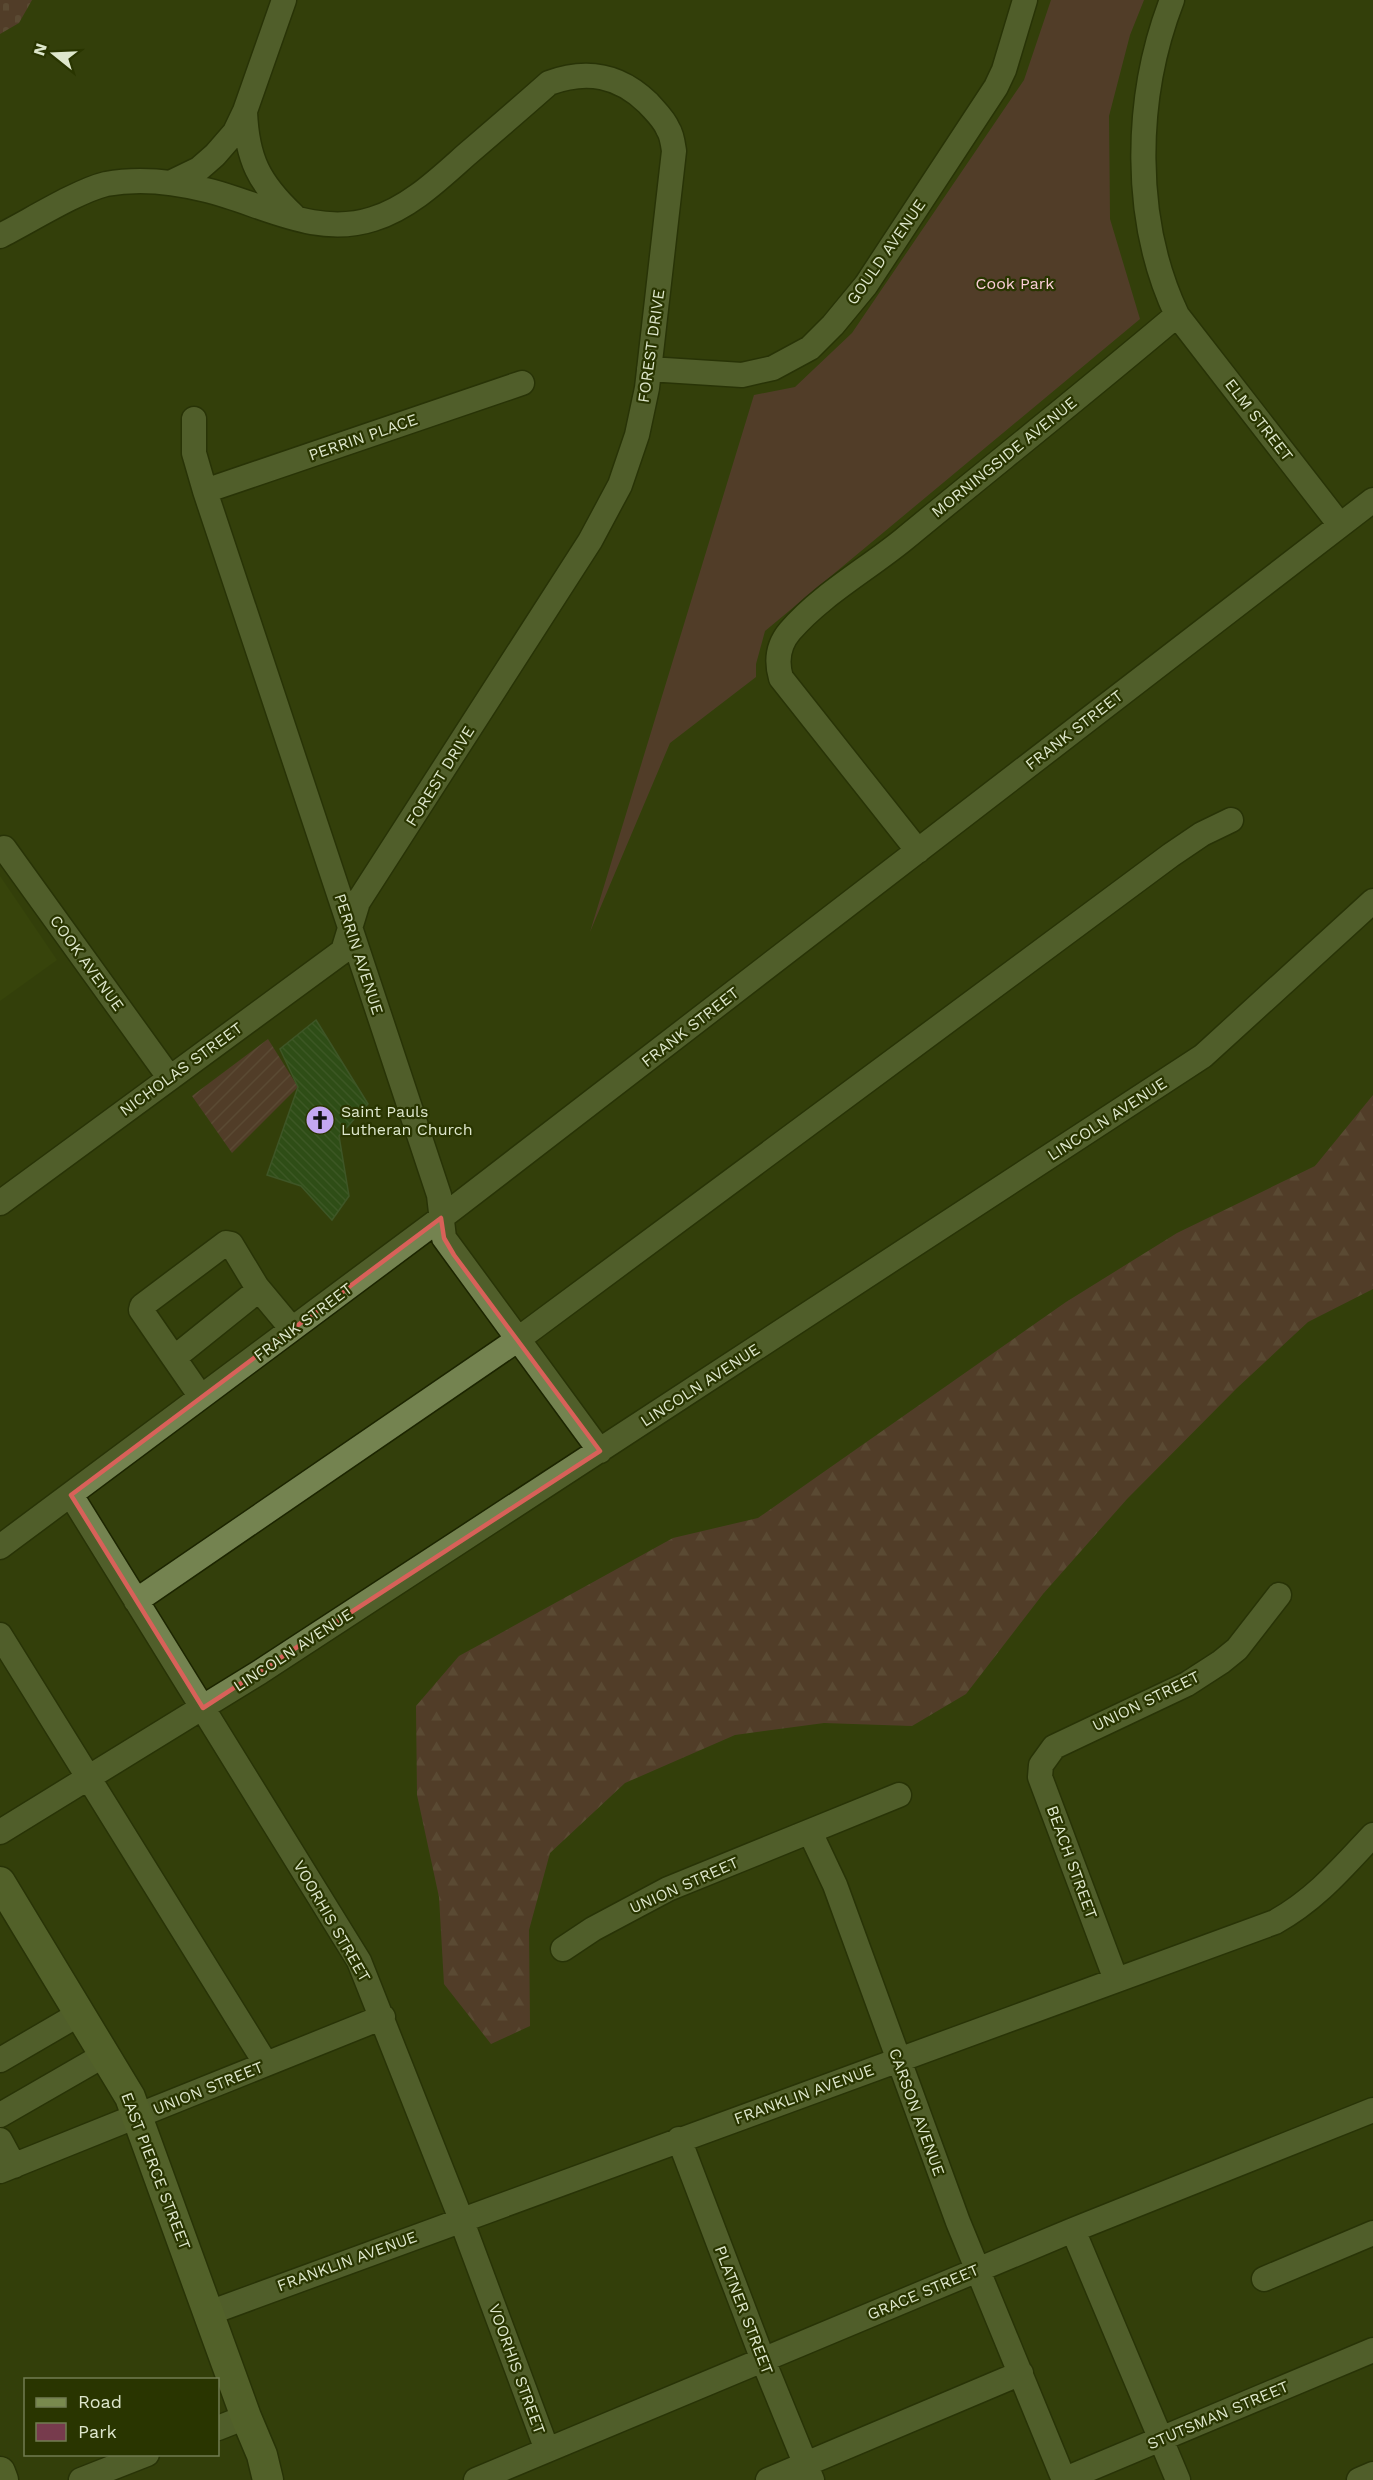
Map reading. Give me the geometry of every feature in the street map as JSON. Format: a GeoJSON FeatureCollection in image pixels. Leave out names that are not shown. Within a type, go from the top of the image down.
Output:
{"type":"FeatureCollection","features":[{"type":"Feature","properties":{"kind":"main road","name":"EAST PIERCE STREET"},"geometry":{"type":"LineString","coordinates":[[0,1882],[130,2097],[246,2417],[262,2455],[268,2480]]}},
{"type":"Feature","properties":{"kind":"main road"},"geometry":{"type":"LineString","coordinates":[[0,2472],[3,2480]]}},
{"type":"Feature","properties":{"kind":"street"},"geometry":{"type":"LineString","coordinates":[[0,236],[89,190],[106,184],[170,183],[199,169],[235,132],[245,111],[284,0]]}},
{"type":"Feature","properties":{"kind":"street","name":"GOULD AVENUE"},"geometry":{"type":"LineString","coordinates":[[650,369],[742,375],[757,373],[810,348],[833,325],[866,285],[996,87],[1004,70],[1025,0]]}},
{"type":"Feature","properties":{"kind":"street"},"geometry":{"type":"LineString","coordinates":[[1172,0],[1154,59],[1147,110],[1145,179],[1156,262],[1177,315]]}},
{"type":"Feature","properties":{"kind":"street","name":"FOREST DRIVE"},"geometry":{"type":"LineString","coordinates":[[170,183],[207,190],[296,219],[335,226],[352,225],[375,219],[400,207],[440,178],[549,83],[567,76],[589,74],[609,78],[636,92],[658,113],[669,129],[674,152],[650,369],[637,435],[620,485],[595,532],[392,853],[358,902],[351,927]]}},
{"type":"Feature","properties":{"kind":"street"},"geometry":{"type":"LineString","coordinates":[[245,111],[247,144],[260,179],[296,219]]}},
{"type":"Feature","properties":{"kind":"street","name":"ELM STREET"},"geometry":{"type":"LineString","coordinates":[[1177,315],[1340,525]]}},
{"type":"Feature","properties":{"kind":"street","name":"MORNINGSIDE AVENUE"},"geometry":{"type":"LineString","coordinates":[[918,851],[782,678],[778,657],[781,644],[817,605],[900,542],[1177,315]]}},
{"type":"Feature","properties":{"kind":"street","name":"PERRIN PLACE"},"geometry":{"type":"LineString","coordinates":[[205,491],[522,383]]}},
{"type":"Feature","properties":{"kind":"street","name":"PERRIN AVENUE"},"geometry":{"type":"LineString","coordinates":[[194,419],[194,453],[205,491],[439,1195],[444,1238],[454,1255],[600,1451]]}},
{"type":"Feature","properties":{"kind":"street","name":"FRANK STREET"},"geometry":{"type":"LineString","coordinates":[[0,1546],[441,1218],[1373,500]]}},
{"type":"Feature","properties":{"kind":"street"},"geometry":{"type":"LineString","coordinates":[[136,1601],[517,1340],[1171,855],[1202,834],[1231,820]]}},
{"type":"Feature","properties":{"kind":"street","name":"COOK AVENUE"},"geometry":{"type":"LineString","coordinates":[[4,848],[169,1077]]}},
{"type":"Feature","properties":{"kind":"street","name":"LINCOLN AVENUE"},"geometry":{"type":"LineString","coordinates":[[0,1832],[203,1707],[600,1451],[1203,1056],[1373,901]]}},
{"type":"Feature","properties":{"kind":"street","name":"NICHOLAS STREET"},"geometry":{"type":"LineString","coordinates":[[0,1203],[343,951],[351,927]]}},
{"type":"Feature","properties":{"kind":"street"},"geometry":{"type":"LineString","coordinates":[[201,1397],[141,1310],[142,1306],[226,1243],[231,1244],[257,1287],[292,1329]]}},
{"type":"Feature","properties":{"kind":"street"},"geometry":{"type":"LineString","coordinates":[[174,1358],[256,1292],[257,1287]]}},
{"type":"Feature","properties":{"kind":"street","name":"VOORHIS STREET"},"geometry":{"type":"LineString","coordinates":[[71,1495],[360,1961],[461,2219],[547,2450]]}},
{"type":"Feature","properties":{"kind":"street","name":"UNION STREET"},"geometry":{"type":"LineString","coordinates":[[1054,1747],[1186,1684],[1221,1662],[1237,1649],[1279,1595]]}},
{"type":"Feature","properties":{"kind":"street"},"geometry":{"type":"LineString","coordinates":[[0,1635],[266,2064]]}},
{"type":"Feature","properties":{"kind":"street","name":"BEACH STREET"},"geometry":{"type":"LineString","coordinates":[[1054,1747],[1041,1766],[1041,1777],[1116,1980]]}},
{"type":"Feature","properties":{"kind":"street"},"geometry":{"type":"LineString","coordinates":[[810,1832],[899,1795]]}},
{"type":"Feature","properties":{"kind":"street","name":"UNION STREET"},"geometry":{"type":"LineString","coordinates":[[563,1948],[593,1929],[668,1889],[810,1832]]}},
{"type":"Feature","properties":{"kind":"street","name":"CARSON AVENUE"},"geometry":{"type":"LineString","coordinates":[[810,1832],[835,1885],[957,2222],[1021,2373],[1063,2480]]}},
{"type":"Feature","properties":{"kind":"street","name":"FRANKLIN AVENUE"},"geometry":{"type":"LineString","coordinates":[[209,2313],[1275,1922],[1301,1907],[1330,1881],[1373,1835]]}},
{"type":"Feature","properties":{"kind":"street"},"geometry":{"type":"LineString","coordinates":[[0,2060],[81,2013]]}},
{"type":"Feature","properties":{"kind":"street","name":"UNION STREET"},"geometry":{"type":"LineString","coordinates":[[7,2169],[383,2017]]}},
{"type":"Feature","properties":{"kind":"street"},"geometry":{"type":"LineString","coordinates":[[0,2115],[106,2054]]}},
{"type":"Feature","properties":{"kind":"street","name":"GRACE STREET"},"geometry":{"type":"LineString","coordinates":[[476,2480],[518,2472],[547,2450],[1073,2229],[1373,2110]]}},
{"type":"Feature","properties":{"kind":"street","name":"PLATNER STREET"},"geometry":{"type":"LineString","coordinates":[[679,2139],[763,2360],[809,2472]]}},
{"type":"Feature","properties":{"kind":"street"},"geometry":{"type":"LineString","coordinates":[[0,2140],[7,2169]]}},
{"type":"Feature","properties":{"kind":"street"},"geometry":{"type":"LineString","coordinates":[[1073,2229],[1178,2480]]}},
{"type":"Feature","properties":{"kind":"street"},"geometry":{"type":"LineString","coordinates":[[1264,2279],[1373,2233]]}},
{"type":"Feature","properties":{"kind":"street","name":"STUTSMAN STREET"},"geometry":{"type":"LineString","coordinates":[[1063,2480],[1373,2350]]}},
{"type":"Feature","properties":{"kind":"street"},"geometry":{"type":"LineString","coordinates":[[768,2480],[809,2472],[1021,2373]]}},
{"type":"Feature","properties":{"kind":"street"},"geometry":{"type":"LineString","coordinates":[[219,2428],[246,2417]]}},
{"type":"Feature","properties":{"kind":"street"},"geometry":{"type":"LineString","coordinates":[[81,2480],[142,2456]]}},
{"type":"Feature","properties":{"kind":"street"},"geometry":{"type":"LineString","coordinates":[[1359,2480],[1373,2474]]}},
{"type":"Feature","properties":{"kind":"highlighted area"},"geometry":{"type":"Polygon","coordinates":[[[441,1218],[444,1238],[454,1255],[600,1451],[203,1708],[71,1495],[441,1218]]]}},
{"type":"Feature","properties":{"kind":"shaded area"},"geometry":{"type":"Polygon","coordinates":[[[0,876],[57,960],[0,1001],[0,876]]]}},
{"type":"Feature","properties":{"kind":"green space"},"geometry":{"type":"Polygon","coordinates":[[[0,0],[32,0],[19,23],[0,34],[0,0]]]}},
{"type":"Feature","properties":{"kind":"green space","name":"Cook Park"},"geometry":{"type":"Polygon","coordinates":[[[1051,0],[1144,0],[1130,35],[1109,116],[1110,219],[1140,319],[765,631],[756,664],[756,677],[670,743],[590,932],[754,395],[795,387],[852,333],[1024,80],[1051,0]]]}},
{"type":"Feature","properties":{"kind":"green space"},"geometry":{"type":"Polygon","coordinates":[[[268,1039],[298,1087],[232,1153],[192,1096],[268,1039]]]}},
{"type":"Feature","properties":{"kind":"green space"},"geometry":{"type":"Polygon","coordinates":[[[1373,1095],[1373,1289],[1308,1322],[1237,1388],[1127,1499],[1043,1594],[966,1694],[912,1726],[824,1723],[735,1735],[625,1783],[550,1853],[529,1930],[530,2026],[491,2044],[444,1984],[439,1897],[417,1795],[416,1706],[459,1656],[673,1538],[758,1518],[1066,1302],[1177,1233],[1315,1166],[1373,1095]]]}},
{"type":"Feature","properties":{"kind":"building","name":"Saint Pauls Lutheran Church"},"geometry":{"type":"Polygon","coordinates":[[[316,1020],[368,1104],[339,1136],[349,1196],[332,1220],[301,1186],[267,1175],[298,1087],[280,1049],[316,1020]]]}},
{"type":"Feature","properties":{"kind":"place","name":"Saint Pauls Lutheran Church"},"geometry":{"type":"Point","coordinates":[320,1120]}}]}
